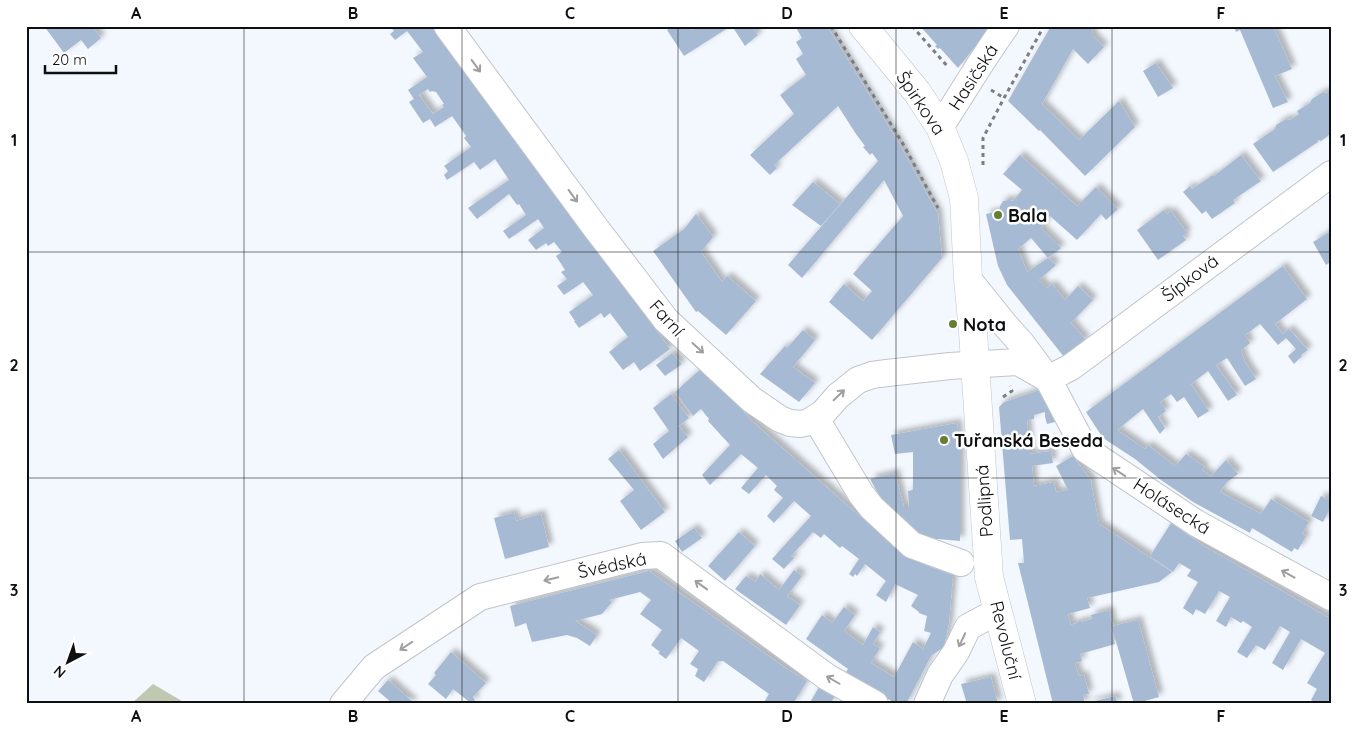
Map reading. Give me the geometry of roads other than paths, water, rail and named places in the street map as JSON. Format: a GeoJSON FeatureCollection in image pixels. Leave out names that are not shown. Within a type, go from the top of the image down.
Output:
{"type":"FeatureCollection","features":[{"type":"Feature","properties":{"kind":"main road","name":"Špirkova"},"geometry":{"type":"LineString","coordinates":[[864,26],[917,92],[940,127],[954,161],[964,198],[968,279]]}},
{"type":"Feature","properties":{"kind":"main road","name":"Podlipná"},"geometry":{"type":"LineString","coordinates":[[968,279],[989,577]]}},
{"type":"Feature","properties":{"kind":"main road","name":"Revoluční"},"geometry":{"type":"LineString","coordinates":[[989,577],[1022,704]]}},
{"type":"Feature","properties":{"kind":"street","name":"Farní"},"geometry":{"type":"LineString","coordinates":[[447,26],[666,320],[752,400],[780,419],[790,423],[801,424],[816,418]]}},
{"type":"Feature","properties":{"kind":"street","name":"Hasičská"},"geometry":{"type":"LineString","coordinates":[[940,127],[972,79],[989,49],[1006,26]]}},
{"type":"Feature","properties":{"kind":"street","name":"Šípková"},"geometry":{"type":"LineString","coordinates":[[1048,379],[1071,367],[1331,174]]}},
{"type":"Feature","properties":{"kind":"street"},"geometry":{"type":"LineString","coordinates":[[968,279],[1022,344],[1048,379]]}},
{"type":"Feature","properties":{"kind":"street"},"geometry":{"type":"LineString","coordinates":[[961,564],[912,545],[872,508],[861,494],[816,418],[847,388],[858,380],[872,375],[1018,362],[1048,379]]}},
{"type":"Feature","properties":{"kind":"street","name":"Holásecká"},"geometry":{"type":"LineString","coordinates":[[1048,379],[1085,449],[1196,523],[1331,597]]}},
{"type":"Feature","properties":{"kind":"street","name":"Švédská"},"geometry":{"type":"LineString","coordinates":[[343,704],[374,668],[480,597],[642,556],[661,555],[827,677],[875,704]]}},
{"type":"Feature","properties":{"kind":"street"},"geometry":{"type":"LineString","coordinates":[[927,704],[940,675],[956,652],[968,627],[998,611]]}},
{"type":"Feature","properties":{"kind":"place","name":"Bala"},"geometry":{"type":"Point","coordinates":[998,215]}},
{"type":"Feature","properties":{"kind":"place","name":"Nota"},"geometry":{"type":"Point","coordinates":[953,324]}},
{"type":"Feature","properties":{"kind":"place","name":"Tuřanská Beseda"},"geometry":{"type":"Point","coordinates":[944,440]}}]}
